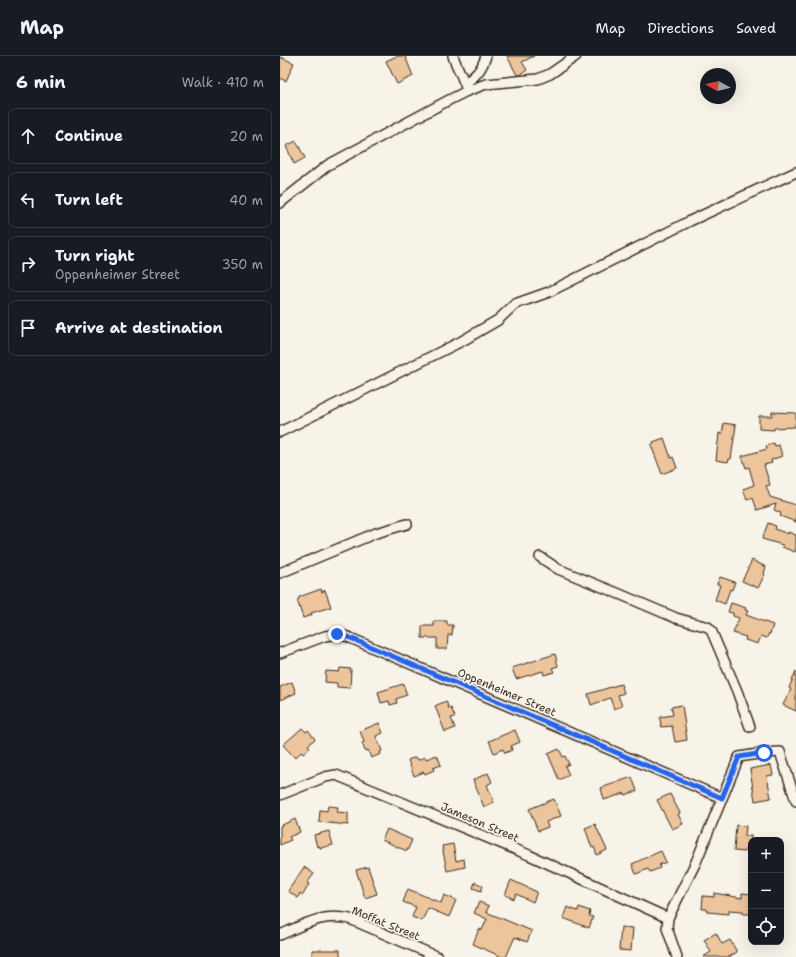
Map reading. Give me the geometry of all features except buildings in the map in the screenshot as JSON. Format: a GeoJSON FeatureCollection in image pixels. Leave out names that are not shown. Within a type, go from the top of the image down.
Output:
{"type":"FeatureCollection","features":[{"type":"Feature","properties":{"kind":"street"},"geometry":{"type":"LineString","coordinates":[[453,56],[466,87]]}},
{"type":"Feature","properties":{"kind":"street"},"geometry":{"type":"LineString","coordinates":[[280,203],[328,165],[466,87],[484,64],[486,56]]}},
{"type":"Feature","properties":{"kind":"street"},"geometry":{"type":"LineString","coordinates":[[466,87],[538,79],[550,74],[576,56]]}},
{"type":"Feature","properties":{"kind":"street"},"geometry":{"type":"LineString","coordinates":[[280,432],[462,342],[498,320],[515,304],[549,292],[690,221],[796,172]]}},
{"type":"Feature","properties":{"kind":"street"},"geometry":{"type":"LineString","coordinates":[[280,573],[376,533],[407,524]]}},
{"type":"Feature","properties":{"kind":"street"},"geometry":{"type":"LineString","coordinates":[[540,557],[558,569],[676,618],[708,627],[711,630],[737,691],[750,727]]}},
{"type":"Feature","properties":{"kind":"street","name":"Oppenheimer Street"},"geometry":{"type":"LineString","coordinates":[[280,653],[325,636],[337,634],[348,637],[722,798]]}},
{"type":"Feature","properties":{"kind":"street"},"geometry":{"type":"LineString","coordinates":[[677,957],[667,928],[668,918],[696,862],[739,757],[780,752],[796,801]]}},
{"type":"Feature","properties":{"kind":"street","name":"Jameson Street"},"geometry":{"type":"LineString","coordinates":[[280,795],[324,777],[336,775],[529,855],[668,918]]}},
{"type":"Feature","properties":{"kind":"street","name":"Moffat Street"},"geometry":{"type":"LineString","coordinates":[[280,935],[324,917],[341,917],[438,957]]}},
{"type":"Feature","properties":{"kind":"route"},"geometry":{"type":"LineString","coordinates":[[337,634],[348,637],[722,798],[739,757],[764,753]]}}]}
